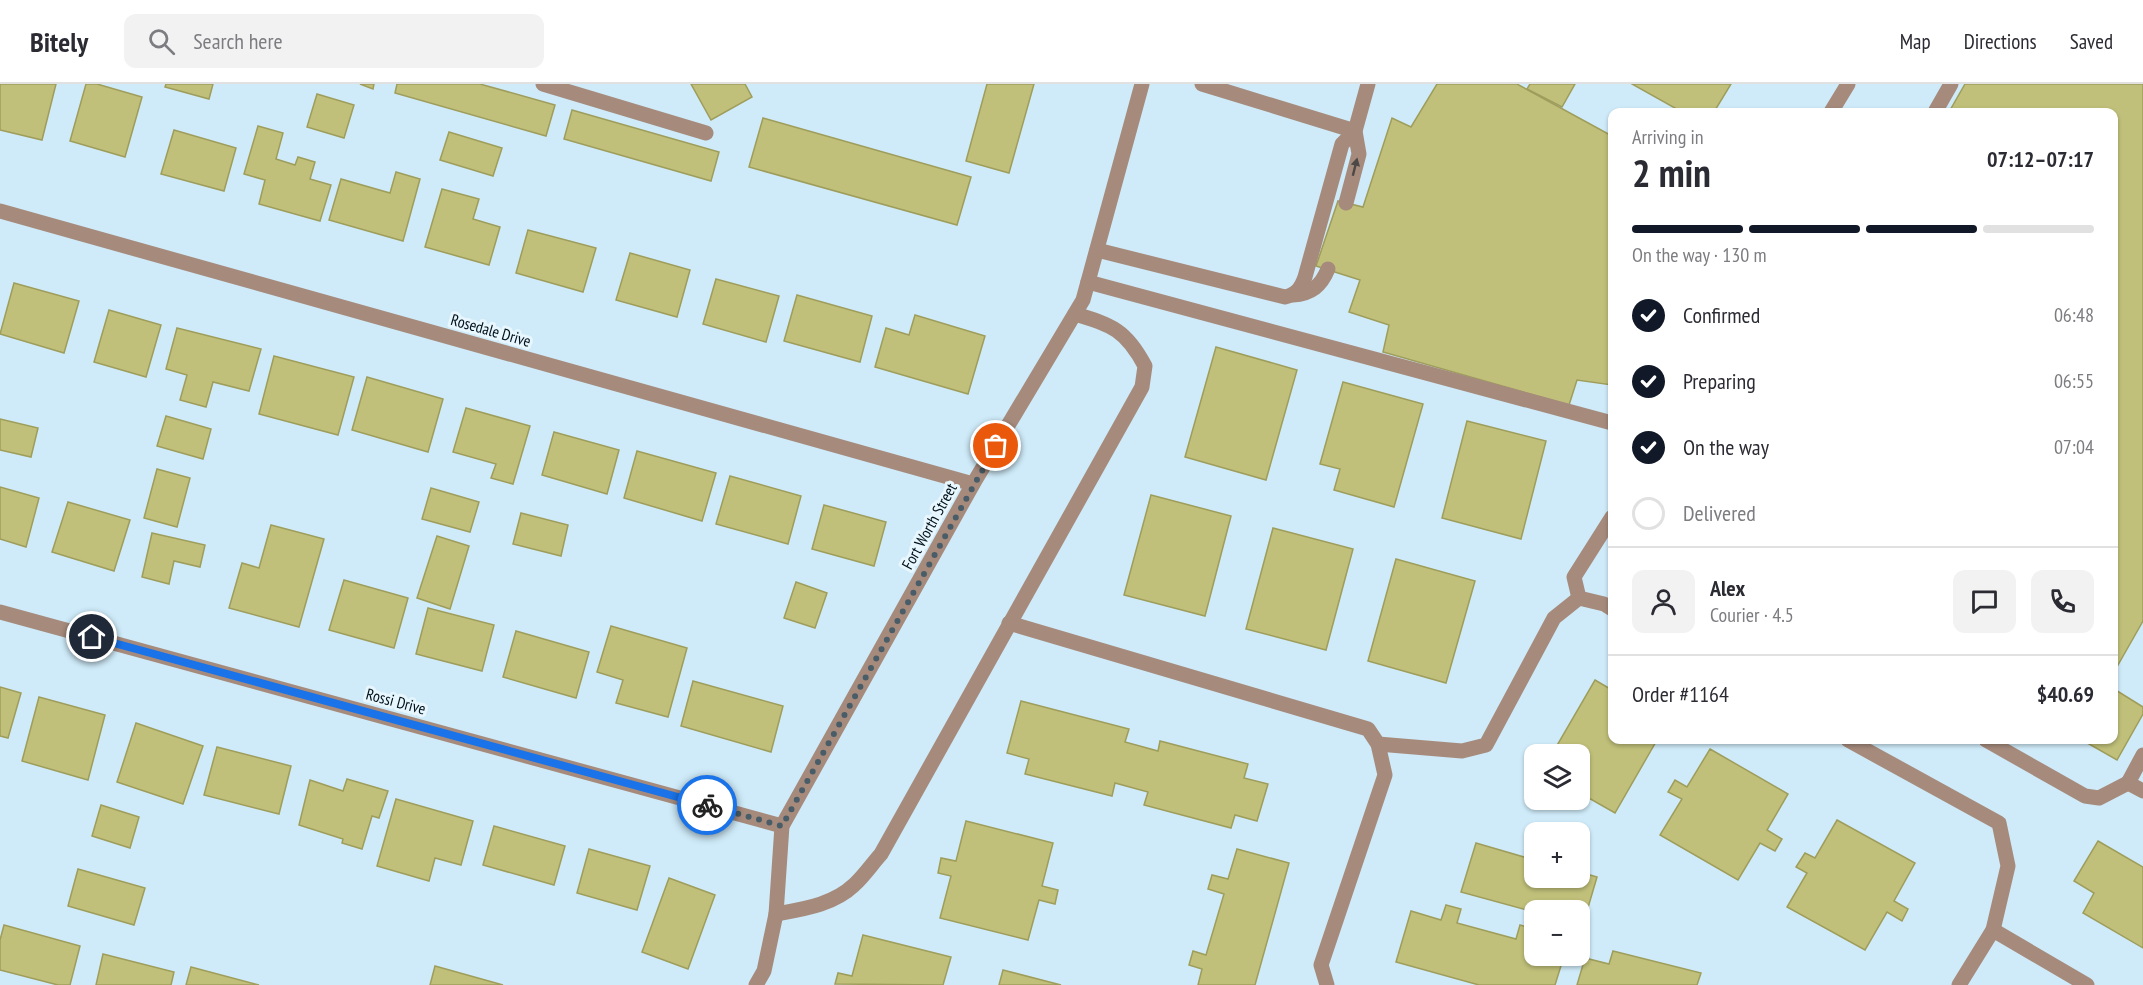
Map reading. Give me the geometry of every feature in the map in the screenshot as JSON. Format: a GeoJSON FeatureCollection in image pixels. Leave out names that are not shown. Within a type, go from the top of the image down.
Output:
{"type":"FeatureCollection","features":[{"type":"Feature","properties":{"kind":"street"},"geometry":{"type":"LineString","coordinates":[[543,84],[706,133]]}},
{"type":"Feature","properties":{"kind":"street","name":"Fort Worth Street"},"geometry":{"type":"LineString","coordinates":[[756,985],[764,971],[776,914],[782,826],[973,484],[1083,300],[1142,84]]}},
{"type":"Feature","properties":{"kind":"street"},"geometry":{"type":"LineString","coordinates":[[1202,84],[1355,131]]}},
{"type":"Feature","properties":{"kind":"street"},"geometry":{"type":"LineString","coordinates":[[1346,203],[1359,154],[1355,131],[1368,84]]}},
{"type":"Feature","properties":{"kind":"street"},"geometry":{"type":"LineString","coordinates":[[1833,108],[1848,84]]}},
{"type":"Feature","properties":{"kind":"street"},"geometry":{"type":"LineString","coordinates":[[1937,108],[1951,84]]}},
{"type":"Feature","properties":{"kind":"street"},"geometry":{"type":"LineString","coordinates":[[1293,295],[1301,288],[1305,278],[1342,144],[1355,131]]}},
{"type":"Feature","properties":{"kind":"street","name":"Rosedale Drive"},"geometry":{"type":"LineString","coordinates":[[0,211],[973,484]]}},
{"type":"Feature","properties":{"kind":"street"},"geometry":{"type":"LineString","coordinates":[[1097,250],[1285,297],[1313,291],[1323,281],[1328,269]]}},
{"type":"Feature","properties":{"kind":"street"},"geometry":{"type":"LineString","coordinates":[[1088,282],[1608,422]]}},
{"type":"Feature","properties":{"kind":"street"},"geometry":{"type":"LineString","coordinates":[[776,914],[809,908],[835,899],[853,886],[881,854],[1142,387],[1145,366],[1127,339],[1110,325],[1075,314]]}},
{"type":"Feature","properties":{"kind":"street"},"geometry":{"type":"LineString","coordinates":[[1579,598],[1574,577],[1608,523]]}},
{"type":"Feature","properties":{"kind":"street"},"geometry":{"type":"LineString","coordinates":[[1378,744],[1462,751],[1486,745],[1554,618],[1579,598]]}},
{"type":"Feature","properties":{"kind":"street"},"geometry":{"type":"LineString","coordinates":[[1579,598],[1608,606]]}},
{"type":"Feature","properties":{"kind":"street","name":"Rossi Drive"},"geometry":{"type":"LineString","coordinates":[[0,612],[782,826]]}},
{"type":"Feature","properties":{"kind":"street"},"geometry":{"type":"LineString","coordinates":[[1009,623],[1368,729],[1378,744],[1385,775],[1321,965],[1327,985]]}},
{"type":"Feature","properties":{"kind":"street"},"geometry":{"type":"LineString","coordinates":[[1855,744],[2000,823],[2008,866],[1993,930],[1959,985]]}},
{"type":"Feature","properties":{"kind":"street"},"geometry":{"type":"LineString","coordinates":[[1993,744],[2085,796],[2099,798],[2128,783],[2143,755]]}},
{"type":"Feature","properties":{"kind":"street"},"geometry":{"type":"LineString","coordinates":[[2128,783],[2143,791]]}},
{"type":"Feature","properties":{"kind":"street"},"geometry":{"type":"LineString","coordinates":[[1993,930],[2087,985]]}},
{"type":"Feature","properties":{"kind":"building"},"geometry":{"type":"Polygon","coordinates":[[[0,84],[56,84],[42,140],[0,130],[0,84]]]}},
{"type":"Feature","properties":{"kind":"building"},"geometry":{"type":"Polygon","coordinates":[[[86,84],[97,84],[142,97],[125,157],[70,141],[86,84]]]}},
{"type":"Feature","properties":{"kind":"building"},"geometry":{"type":"Polygon","coordinates":[[[166,84],[213,84],[209,99],[165,87],[166,84]]]}},
{"type":"Feature","properties":{"kind":"building"},"geometry":{"type":"Polygon","coordinates":[[[360,84],[374,84],[373,89],[360,84]]]}},
{"type":"Feature","properties":{"kind":"building"},"geometry":{"type":"Polygon","coordinates":[[[397,84],[480,84],[555,105],[546,136],[395,93],[397,84]]]}},
{"type":"Feature","properties":{"kind":"building"},"geometry":{"type":"Polygon","coordinates":[[[691,84],[745,84],[752,97],[711,120],[691,84]]]}},
{"type":"Feature","properties":{"kind":"building"},"geometry":{"type":"Polygon","coordinates":[[[987,84],[1034,84],[1009,173],[966,161],[987,84]]]}},
{"type":"Feature","properties":{"kind":"building"},"geometry":{"type":"Polygon","coordinates":[[[1437,84],[1517,84],[1608,134],[1608,384],[1577,380],[1569,405],[1383,352],[1389,325],[1349,312],[1360,280],[1316,266],[1338,201],[1363,207],[1392,118],[1411,127],[1437,84]]]}},
{"type":"Feature","properties":{"kind":"building"},"geometry":{"type":"Polygon","coordinates":[[[1530,84],[1575,84],[1562,107],[1527,89],[1530,84]]]}},
{"type":"Feature","properties":{"kind":"building"},"geometry":{"type":"Polygon","coordinates":[[[1632,84],[1731,84],[1716,108],[1675,108],[1632,84]]]}},
{"type":"Feature","properties":{"kind":"building"},"geometry":{"type":"Polygon","coordinates":[[[1965,84],[2143,84],[2143,621],[2118,665],[2118,108],[1951,108],[1965,84]]]}},
{"type":"Feature","properties":{"kind":"building"},"geometry":{"type":"Polygon","coordinates":[[[317,94],[354,105],[344,138],[307,127],[317,94]]]}},
{"type":"Feature","properties":{"kind":"building"},"geometry":{"type":"Polygon","coordinates":[[[572,110],[719,152],[711,181],[564,139],[572,110]]]}},
{"type":"Feature","properties":{"kind":"building"},"geometry":{"type":"Polygon","coordinates":[[[763,118],[971,177],[957,225],[749,167],[763,118]]]}},
{"type":"Feature","properties":{"kind":"building"},"geometry":{"type":"Polygon","coordinates":[[[258,126],[283,133],[276,159],[295,165],[298,157],[315,162],[310,179],[331,185],[320,221],[259,204],[265,180],[244,174],[258,126]]]}},
{"type":"Feature","properties":{"kind":"building"},"geometry":{"type":"Polygon","coordinates":[[[174,130],[236,148],[224,191],[161,174],[174,130]]]}},
{"type":"Feature","properties":{"kind":"building"},"geometry":{"type":"Polygon","coordinates":[[[449,132],[502,148],[493,176],[440,160],[449,132]]]}},
{"type":"Feature","properties":{"kind":"building"},"geometry":{"type":"Polygon","coordinates":[[[396,172],[420,179],[403,241],[329,220],[341,179],[390,193],[396,172]]]}},
{"type":"Feature","properties":{"kind":"building"},"geometry":{"type":"Polygon","coordinates":[[[442,189],[479,199],[473,219],[500,227],[489,265],[425,247],[442,189]]]}},
{"type":"Feature","properties":{"kind":"building"},"geometry":{"type":"Polygon","coordinates":[[[528,230],[596,248],[583,292],[516,273],[528,230]]]}},
{"type":"Feature","properties":{"kind":"building"},"geometry":{"type":"Polygon","coordinates":[[[630,253],[690,270],[677,317],[616,300],[630,253]]]}},
{"type":"Feature","properties":{"kind":"building"},"geometry":{"type":"Polygon","coordinates":[[[716,279],[779,296],[766,342],[703,324],[716,279]]]}},
{"type":"Feature","properties":{"kind":"building"},"geometry":{"type":"Polygon","coordinates":[[[14,283],[79,301],[64,353],[0,334],[14,283]]]}},
{"type":"Feature","properties":{"kind":"building"},"geometry":{"type":"Polygon","coordinates":[[[797,295],[872,316],[860,362],[784,341],[797,295]]]}},
{"type":"Feature","properties":{"kind":"building"},"geometry":{"type":"Polygon","coordinates":[[[109,310],[161,325],[146,377],[94,362],[109,310]]]}},
{"type":"Feature","properties":{"kind":"building"},"geometry":{"type":"Polygon","coordinates":[[[915,315],[985,336],[968,394],[875,367],[886,328],[909,335],[915,315]]]}},
{"type":"Feature","properties":{"kind":"building"},"geometry":{"type":"Polygon","coordinates":[[[177,328],[261,349],[249,391],[213,382],[206,407],[180,400],[187,375],[166,369],[177,328]]]}},
{"type":"Feature","properties":{"kind":"building"},"geometry":{"type":"Polygon","coordinates":[[[1216,347],[1297,370],[1266,480],[1185,457],[1216,347]]]}},
{"type":"Feature","properties":{"kind":"building"},"geometry":{"type":"Polygon","coordinates":[[[274,356],[354,377],[338,435],[259,414],[274,356]]]}},
{"type":"Feature","properties":{"kind":"building"},"geometry":{"type":"Polygon","coordinates":[[[367,377],[443,399],[428,452],[352,430],[367,377]]]}},
{"type":"Feature","properties":{"kind":"building"},"geometry":{"type":"Polygon","coordinates":[[[1343,382],[1423,404],[1394,507],[1334,490],[1340,469],[1320,464],[1343,382]]]}},
{"type":"Feature","properties":{"kind":"building"},"geometry":{"type":"Polygon","coordinates":[[[466,408],[530,426],[513,484],[491,478],[496,464],[453,452],[466,408]]]}},
{"type":"Feature","properties":{"kind":"building"},"geometry":{"type":"Polygon","coordinates":[[[166,416],[211,429],[203,459],[157,446],[166,416]]]}},
{"type":"Feature","properties":{"kind":"building"},"geometry":{"type":"Polygon","coordinates":[[[0,419],[38,428],[31,457],[0,450],[0,419]]]}},
{"type":"Feature","properties":{"kind":"building"},"geometry":{"type":"Polygon","coordinates":[[[1467,421],[1546,441],[1521,539],[1442,518],[1467,421]]]}},
{"type":"Feature","properties":{"kind":"building"},"geometry":{"type":"Polygon","coordinates":[[[554,432],[619,450],[607,494],[542,475],[554,432]]]}},
{"type":"Feature","properties":{"kind":"building"},"geometry":{"type":"Polygon","coordinates":[[[637,451],[716,473],[702,521],[624,498],[637,451]]]}},
{"type":"Feature","properties":{"kind":"building"},"geometry":{"type":"Polygon","coordinates":[[[157,469],[190,478],[177,527],[144,518],[157,469]]]}},
{"type":"Feature","properties":{"kind":"building"},"geometry":{"type":"Polygon","coordinates":[[[730,476],[801,496],[788,544],[716,524],[730,476]]]}},
{"type":"Feature","properties":{"kind":"building"},"geometry":{"type":"Polygon","coordinates":[[[0,487],[39,498],[26,547],[0,539],[0,487]]]}},
{"type":"Feature","properties":{"kind":"building"},"geometry":{"type":"Polygon","coordinates":[[[431,488],[479,502],[470,532],[422,519],[431,488]]]}},
{"type":"Feature","properties":{"kind":"building"},"geometry":{"type":"Polygon","coordinates":[[[1151,495],[1231,516],[1205,616],[1124,595],[1151,495]]]}},
{"type":"Feature","properties":{"kind":"building"},"geometry":{"type":"Polygon","coordinates":[[[68,502],[130,520],[114,571],[52,552],[68,502]]]}},
{"type":"Feature","properties":{"kind":"building"},"geometry":{"type":"Polygon","coordinates":[[[824,505],[886,522],[874,566],[812,549],[824,505]]]}},
{"type":"Feature","properties":{"kind":"building"},"geometry":{"type":"Polygon","coordinates":[[[521,513],[568,525],[561,556],[513,544],[521,513]]]}},
{"type":"Feature","properties":{"kind":"building"},"geometry":{"type":"Polygon","coordinates":[[[271,525],[324,539],[299,627],[229,608],[242,563],[259,568],[271,525]]]}},
{"type":"Feature","properties":{"kind":"building"},"geometry":{"type":"Polygon","coordinates":[[[1273,528],[1353,549],[1326,650],[1246,629],[1273,528]]]}},
{"type":"Feature","properties":{"kind":"building"},"geometry":{"type":"Polygon","coordinates":[[[152,533],[205,545],[200,567],[174,561],[169,584],[142,577],[152,533]]]}},
{"type":"Feature","properties":{"kind":"building"},"geometry":{"type":"Polygon","coordinates":[[[437,536],[469,546],[450,609],[417,598],[437,536]]]}},
{"type":"Feature","properties":{"kind":"building"},"geometry":{"type":"Polygon","coordinates":[[[1396,559],[1475,581],[1446,683],[1368,661],[1396,559]]]}},
{"type":"Feature","properties":{"kind":"building"},"geometry":{"type":"Polygon","coordinates":[[[344,580],[408,598],[394,648],[329,630],[344,580]]]}},
{"type":"Feature","properties":{"kind":"building"},"geometry":{"type":"Polygon","coordinates":[[[796,582],[827,593],[815,628],[784,618],[796,582]]]}},
{"type":"Feature","properties":{"kind":"building"},"geometry":{"type":"Polygon","coordinates":[[[428,608],[494,625],[482,671],[416,654],[428,608]]]}},
{"type":"Feature","properties":{"kind":"building"},"geometry":{"type":"Polygon","coordinates":[[[611,626],[687,648],[668,717],[616,703],[623,680],[597,672],[611,626]]]}},
{"type":"Feature","properties":{"kind":"building"},"geometry":{"type":"Polygon","coordinates":[[[516,631],[589,652],[576,698],[503,677],[516,631]]]}},
{"type":"Feature","properties":{"kind":"building"},"geometry":{"type":"Polygon","coordinates":[[[1595,680],[1608,688],[1608,744],[1655,744],[1615,813],[1590,799],[1590,744],[1558,744],[1595,680]]]}},
{"type":"Feature","properties":{"kind":"building"},"geometry":{"type":"Polygon","coordinates":[[[693,681],[783,706],[771,752],[681,726],[693,681]]]}},
{"type":"Feature","properties":{"kind":"building"},"geometry":{"type":"Polygon","coordinates":[[[0,687],[21,693],[8,738],[0,736],[0,687]]]}},
{"type":"Feature","properties":{"kind":"building"},"geometry":{"type":"Polygon","coordinates":[[[2118,691],[2143,707],[2143,714],[2117,760],[2089,744],[2118,744],[2118,691]]]}},
{"type":"Feature","properties":{"kind":"building"},"geometry":{"type":"Polygon","coordinates":[[[39,697],[105,715],[88,780],[22,761],[39,697]]]}},
{"type":"Feature","properties":{"kind":"building"},"geometry":{"type":"Polygon","coordinates":[[[1021,701],[1129,729],[1125,742],[1158,751],[1160,741],[1248,764],[1244,778],[1268,784],[1257,821],[1235,815],[1231,828],[1144,805],[1148,792],[1115,783],[1112,796],[1025,774],[1029,759],[1007,753],[1021,701]]]}},
{"type":"Feature","properties":{"kind":"building"},"geometry":{"type":"Polygon","coordinates":[[[136,723],[203,746],[183,804],[117,782],[136,723]]]}},
{"type":"Feature","properties":{"kind":"building"},"geometry":{"type":"Polygon","coordinates":[[[217,747],[291,766],[279,814],[204,795],[217,747]]]}},
{"type":"Feature","properties":{"kind":"building"},"geometry":{"type":"Polygon","coordinates":[[[1710,749],[1788,794],[1767,830],[1782,839],[1775,851],[1760,843],[1738,880],[1660,835],[1682,799],[1668,792],[1675,780],[1687,787],[1710,749]]]}},
{"type":"Feature","properties":{"kind":"building"},"geometry":{"type":"Polygon","coordinates":[[[347,779],[388,791],[379,818],[372,816],[362,849],[342,843],[343,839],[299,825],[310,780],[343,791],[347,779]]]}},
{"type":"Feature","properties":{"kind":"building"},"geometry":{"type":"Polygon","coordinates":[[[396,799],[473,821],[461,865],[435,858],[429,881],[377,866],[396,799]]]}},
{"type":"Feature","properties":{"kind":"building"},"geometry":{"type":"Polygon","coordinates":[[[101,805],[139,817],[130,848],[92,836],[101,805]]]}},
{"type":"Feature","properties":{"kind":"building"},"geometry":{"type":"Polygon","coordinates":[[[1837,820],[1915,863],[1894,901],[1908,909],[1902,921],[1887,912],[1865,950],[1787,907],[1807,873],[1796,867],[1805,853],[1815,858],[1837,820]]]}},
{"type":"Feature","properties":{"kind":"building"},"geometry":{"type":"Polygon","coordinates":[[[966,821],[1053,843],[1042,886],[1058,890],[1055,904],[1039,900],[1028,940],[940,918],[951,876],[938,873],[941,858],[956,861],[966,821]]]}},
{"type":"Feature","properties":{"kind":"building"},"geometry":{"type":"Polygon","coordinates":[[[494,826],[565,846],[554,885],[483,865],[494,826]]]}},
{"type":"Feature","properties":{"kind":"building"},"geometry":{"type":"Polygon","coordinates":[[[2098,841],[2143,867],[2143,948],[2083,913],[2094,893],[2074,881],[2098,841]]]}},
{"type":"Feature","properties":{"kind":"building"},"geometry":{"type":"Polygon","coordinates":[[[1476,843],[1524,857],[1524,888],[1590,888],[1590,875],[1597,877],[1590,901],[1524,900],[1524,909],[1461,892],[1476,843]]]}},
{"type":"Feature","properties":{"kind":"building"},"geometry":{"type":"Polygon","coordinates":[[[589,849],[650,866],[637,910],[577,893],[589,849]]]}},
{"type":"Feature","properties":{"kind":"building"},"geometry":{"type":"Polygon","coordinates":[[[1237,849],[1289,863],[1255,985],[1198,985],[1202,969],[1189,965],[1193,951],[1206,955],[1224,894],[1208,889],[1212,875],[1228,879],[1237,849]]]}},
{"type":"Feature","properties":{"kind":"building"},"geometry":{"type":"Polygon","coordinates":[[[78,869],[145,888],[134,925],[68,906],[78,869]]]}},
{"type":"Feature","properties":{"kind":"building"},"geometry":{"type":"Polygon","coordinates":[[[669,878],[715,895],[688,969],[642,952],[669,878]]]}},
{"type":"Feature","properties":{"kind":"building"},"geometry":{"type":"Polygon","coordinates":[[[1446,905],[1461,909],[1457,923],[1516,939],[1520,925],[1524,926],[1524,966],[1561,966],[1555,985],[1479,985],[1396,962],[1411,911],[1441,920],[1446,905]]]}},
{"type":"Feature","properties":{"kind":"building"},"geometry":{"type":"Polygon","coordinates":[[[4,925],[80,946],[70,985],[58,985],[0,970],[0,940],[4,925]]]}},
{"type":"Feature","properties":{"kind":"building"},"geometry":{"type":"Polygon","coordinates":[[[863,935],[951,957],[943,985],[835,984],[838,973],[852,976],[863,935]]]}},
{"type":"Feature","properties":{"kind":"building"},"geometry":{"type":"Polygon","coordinates":[[[1613,951],[1701,973],[1697,985],[1577,985],[1583,966],[1590,966],[1590,959],[1609,964],[1613,951]]]}},
{"type":"Feature","properties":{"kind":"building"},"geometry":{"type":"Polygon","coordinates":[[[103,954],[174,972],[171,985],[96,985],[103,954]]]}},
{"type":"Feature","properties":{"kind":"building"},"geometry":{"type":"Polygon","coordinates":[[[435,966],[503,985],[430,985],[435,966]]]}},
{"type":"Feature","properties":{"kind":"building"},"geometry":{"type":"Polygon","coordinates":[[[191,967],[259,985],[186,985],[191,967]]]}},
{"type":"Feature","properties":{"kind":"building"},"geometry":{"type":"Polygon","coordinates":[[[1003,970],[1061,985],[999,985],[1003,970]]]}},
{"type":"Feature","properties":{"kind":"way so far"},"geometry":{"type":"LineString","coordinates":[[707,805],[782,826],[996,446]]}},
{"type":"Feature","properties":{"kind":"route"},"geometry":{"type":"LineString","coordinates":[[92,637],[707,805]]}}]}
